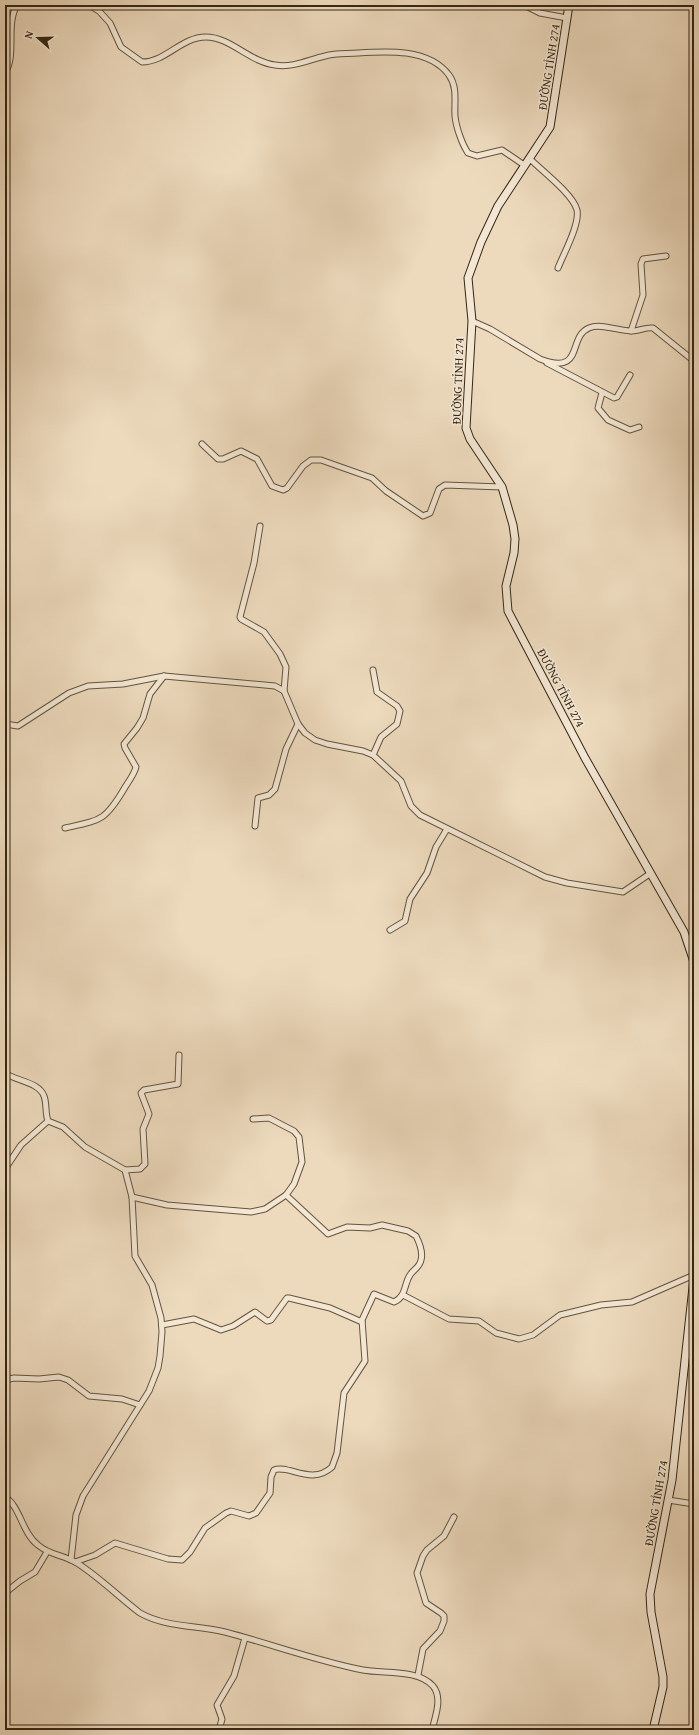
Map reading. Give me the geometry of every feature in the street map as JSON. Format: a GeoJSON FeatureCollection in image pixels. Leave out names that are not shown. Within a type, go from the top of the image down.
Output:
{"type":"FeatureCollection","features":[{"type":"Feature","properties":{"kind":"main road","name":"ĐƯỜNG TỈNH 274"},"geometry":{"type":"LineString","coordinates":[[569,5],[550,126],[498,206],[472,265],[468,278],[468,292],[472,321],[466,428],[470,439],[502,487],[515,539],[514,553],[506,586],[508,611],[585,758],[684,932],[694,962]]}},
{"type":"Feature","properties":{"kind":"main road","name":"ĐƯỜNG TỈNH 274"},"geometry":{"type":"LineString","coordinates":[[653,1730],[663,1687],[651,1612],[650,1594],[668,1500],[694,1278]]}},
{"type":"Feature","properties":{"kind":"street"},"geometry":{"type":"LineString","coordinates":[[5,73],[10,66],[12,14],[17,5]]}},
{"type":"Feature","properties":{"kind":"street"},"geometry":{"type":"LineString","coordinates":[[88,5],[98,11],[110,23],[121,47],[142,62],[168,55],[186,43],[205,37],[221,40],[259,61],[276,66],[296,65],[334,54],[392,51],[428,60],[439,66],[448,74],[453,83],[455,93],[455,117],[468,153],[477,156],[502,150],[524,165]]}},
{"type":"Feature","properties":{"kind":"street"},"geometry":{"type":"LineString","coordinates":[[524,5],[540,13],[567,18]]}},
{"type":"Feature","properties":{"kind":"street"},"geometry":{"type":"LineString","coordinates":[[529,158],[570,197],[577,210],[576,224],[558,268]]}},
{"type":"Feature","properties":{"kind":"street"},"geometry":{"type":"LineString","coordinates":[[631,332],[643,295],[641,264],[643,259],[666,256]]}},
{"type":"Feature","properties":{"kind":"street"},"geometry":{"type":"LineString","coordinates":[[472,321],[490,329],[610,398],[617,397],[630,375]]}},
{"type":"Feature","properties":{"kind":"street"},"geometry":{"type":"LineString","coordinates":[[540,359],[559,364],[567,361],[572,356],[582,334],[591,327],[631,332],[653,328],[694,361]]}},
{"type":"Feature","properties":{"kind":"street"},"geometry":{"type":"LineString","coordinates":[[602,393],[598,408],[604,417],[630,430],[639,427]]}},
{"type":"Feature","properties":{"kind":"street"},"geometry":{"type":"LineString","coordinates":[[202,444],[218,459],[222,459],[241,451],[257,459],[272,486],[283,490],[287,488],[303,466],[311,460],[321,460],[372,478],[386,491],[423,516],[430,513],[439,489],[445,485],[502,487]]}},
{"type":"Feature","properties":{"kind":"street"},"geometry":{"type":"LineString","coordinates":[[260,526],[254,563],[240,617],[244,621],[264,632],[280,654],[286,667],[284,691],[298,724],[315,740],[327,744],[364,751],[373,755],[401,781],[415,811],[535,872],[567,883],[623,892],[651,873]]}},
{"type":"Feature","properties":{"kind":"street"},"geometry":{"type":"LineString","coordinates":[[373,670],[377,692],[397,706],[400,711],[397,724],[381,737],[373,755]]}},
{"type":"Feature","properties":{"kind":"street"},"geometry":{"type":"LineString","coordinates":[[5,724],[18,726],[63,696],[80,688],[123,684],[164,676],[275,686],[284,691]]}},
{"type":"Feature","properties":{"kind":"street"},"geometry":{"type":"LineString","coordinates":[[65,828],[94,822],[109,813],[116,803],[136,767],[124,744],[143,718],[150,694],[164,676]]}},
{"type":"Feature","properties":{"kind":"street"},"geometry":{"type":"LineString","coordinates":[[255,826],[258,798],[269,795],[275,789],[286,749],[298,724]]}},
{"type":"Feature","properties":{"kind":"street"},"geometry":{"type":"LineString","coordinates":[[390,930],[405,922],[410,899],[427,873],[436,846],[448,829]]}},
{"type":"Feature","properties":{"kind":"street"},"geometry":{"type":"LineString","coordinates":[[48,1121],[63,1127],[85,1147],[125,1170],[140,1169],[145,1164],[143,1129],[149,1114],[142,1093],[144,1090],[178,1084],[179,1055]]}},
{"type":"Feature","properties":{"kind":"street"},"geometry":{"type":"LineString","coordinates":[[5,1072],[41,1091],[45,1099],[48,1121]]}},
{"type":"Feature","properties":{"kind":"street"},"geometry":{"type":"LineString","coordinates":[[132,1197],[167,1205],[251,1212],[265,1209],[286,1195],[294,1184],[301,1166],[297,1133],[269,1118],[253,1119]]}},
{"type":"Feature","properties":{"kind":"street"},"geometry":{"type":"LineString","coordinates":[[5,1169],[21,1145],[48,1121]]}},
{"type":"Feature","properties":{"kind":"street"},"geometry":{"type":"LineString","coordinates":[[73,1561],[76,1515],[83,1496],[124,1434],[149,1391],[158,1368],[162,1325],[152,1285],[135,1256],[132,1197],[125,1170]]}},
{"type":"Feature","properties":{"kind":"street"},"geometry":{"type":"LineString","coordinates":[[73,1561],[95,1555],[115,1543],[168,1559],[182,1560],[190,1552],[205,1528],[226,1513],[232,1511],[249,1516],[256,1513],[270,1493],[271,1476],[274,1470],[281,1469],[304,1475],[328,1471],[335,1460],[344,1393],[365,1361],[362,1322],[374,1294],[394,1302],[403,1295],[410,1274],[421,1260],[416,1236],[408,1231],[382,1225],[370,1228],[347,1227],[328,1234],[286,1195]]}},
{"type":"Feature","properties":{"kind":"street"},"geometry":{"type":"LineString","coordinates":[[403,1295],[448,1319],[479,1321],[496,1333],[518,1339],[533,1335],[560,1315],[601,1305],[632,1302],[694,1275]]}},
{"type":"Feature","properties":{"kind":"street"},"geometry":{"type":"LineString","coordinates":[[162,1325],[194,1319],[221,1330],[233,1326],[255,1312],[268,1321],[271,1320],[287,1298],[330,1308],[362,1322]]}},
{"type":"Feature","properties":{"kind":"street"},"geometry":{"type":"LineString","coordinates":[[5,1380],[14,1378],[33,1380],[64,1378],[89,1396],[122,1399],[140,1405]]}},
{"type":"Feature","properties":{"kind":"street"},"geometry":{"type":"LineString","coordinates":[[5,1497],[11,1502],[31,1539],[47,1552],[73,1561],[140,1613],[149,1618],[163,1623],[223,1632],[365,1670],[418,1675],[434,1687],[436,1692],[438,1705],[432,1730]]}},
{"type":"Feature","properties":{"kind":"street"},"geometry":{"type":"LineString","coordinates":[[668,1500],[694,1504]]}},
{"type":"Feature","properties":{"kind":"street"},"geometry":{"type":"LineString","coordinates":[[418,1675],[424,1649],[440,1630],[444,1621],[444,1616],[426,1603],[417,1573],[423,1556],[444,1536],[454,1517]]}},
{"type":"Feature","properties":{"kind":"street"},"geometry":{"type":"LineString","coordinates":[[5,1593],[20,1581],[35,1572],[47,1552]]}},
{"type":"Feature","properties":{"kind":"street"},"geometry":{"type":"LineString","coordinates":[[219,1730],[222,1719],[217,1705],[234,1676],[245,1638]]}},
{"type":"Feature","properties":{"kind":"street"},"geometry":{"type":"LineString","coordinates":[[19,1730],[27,1730]]}}]}
